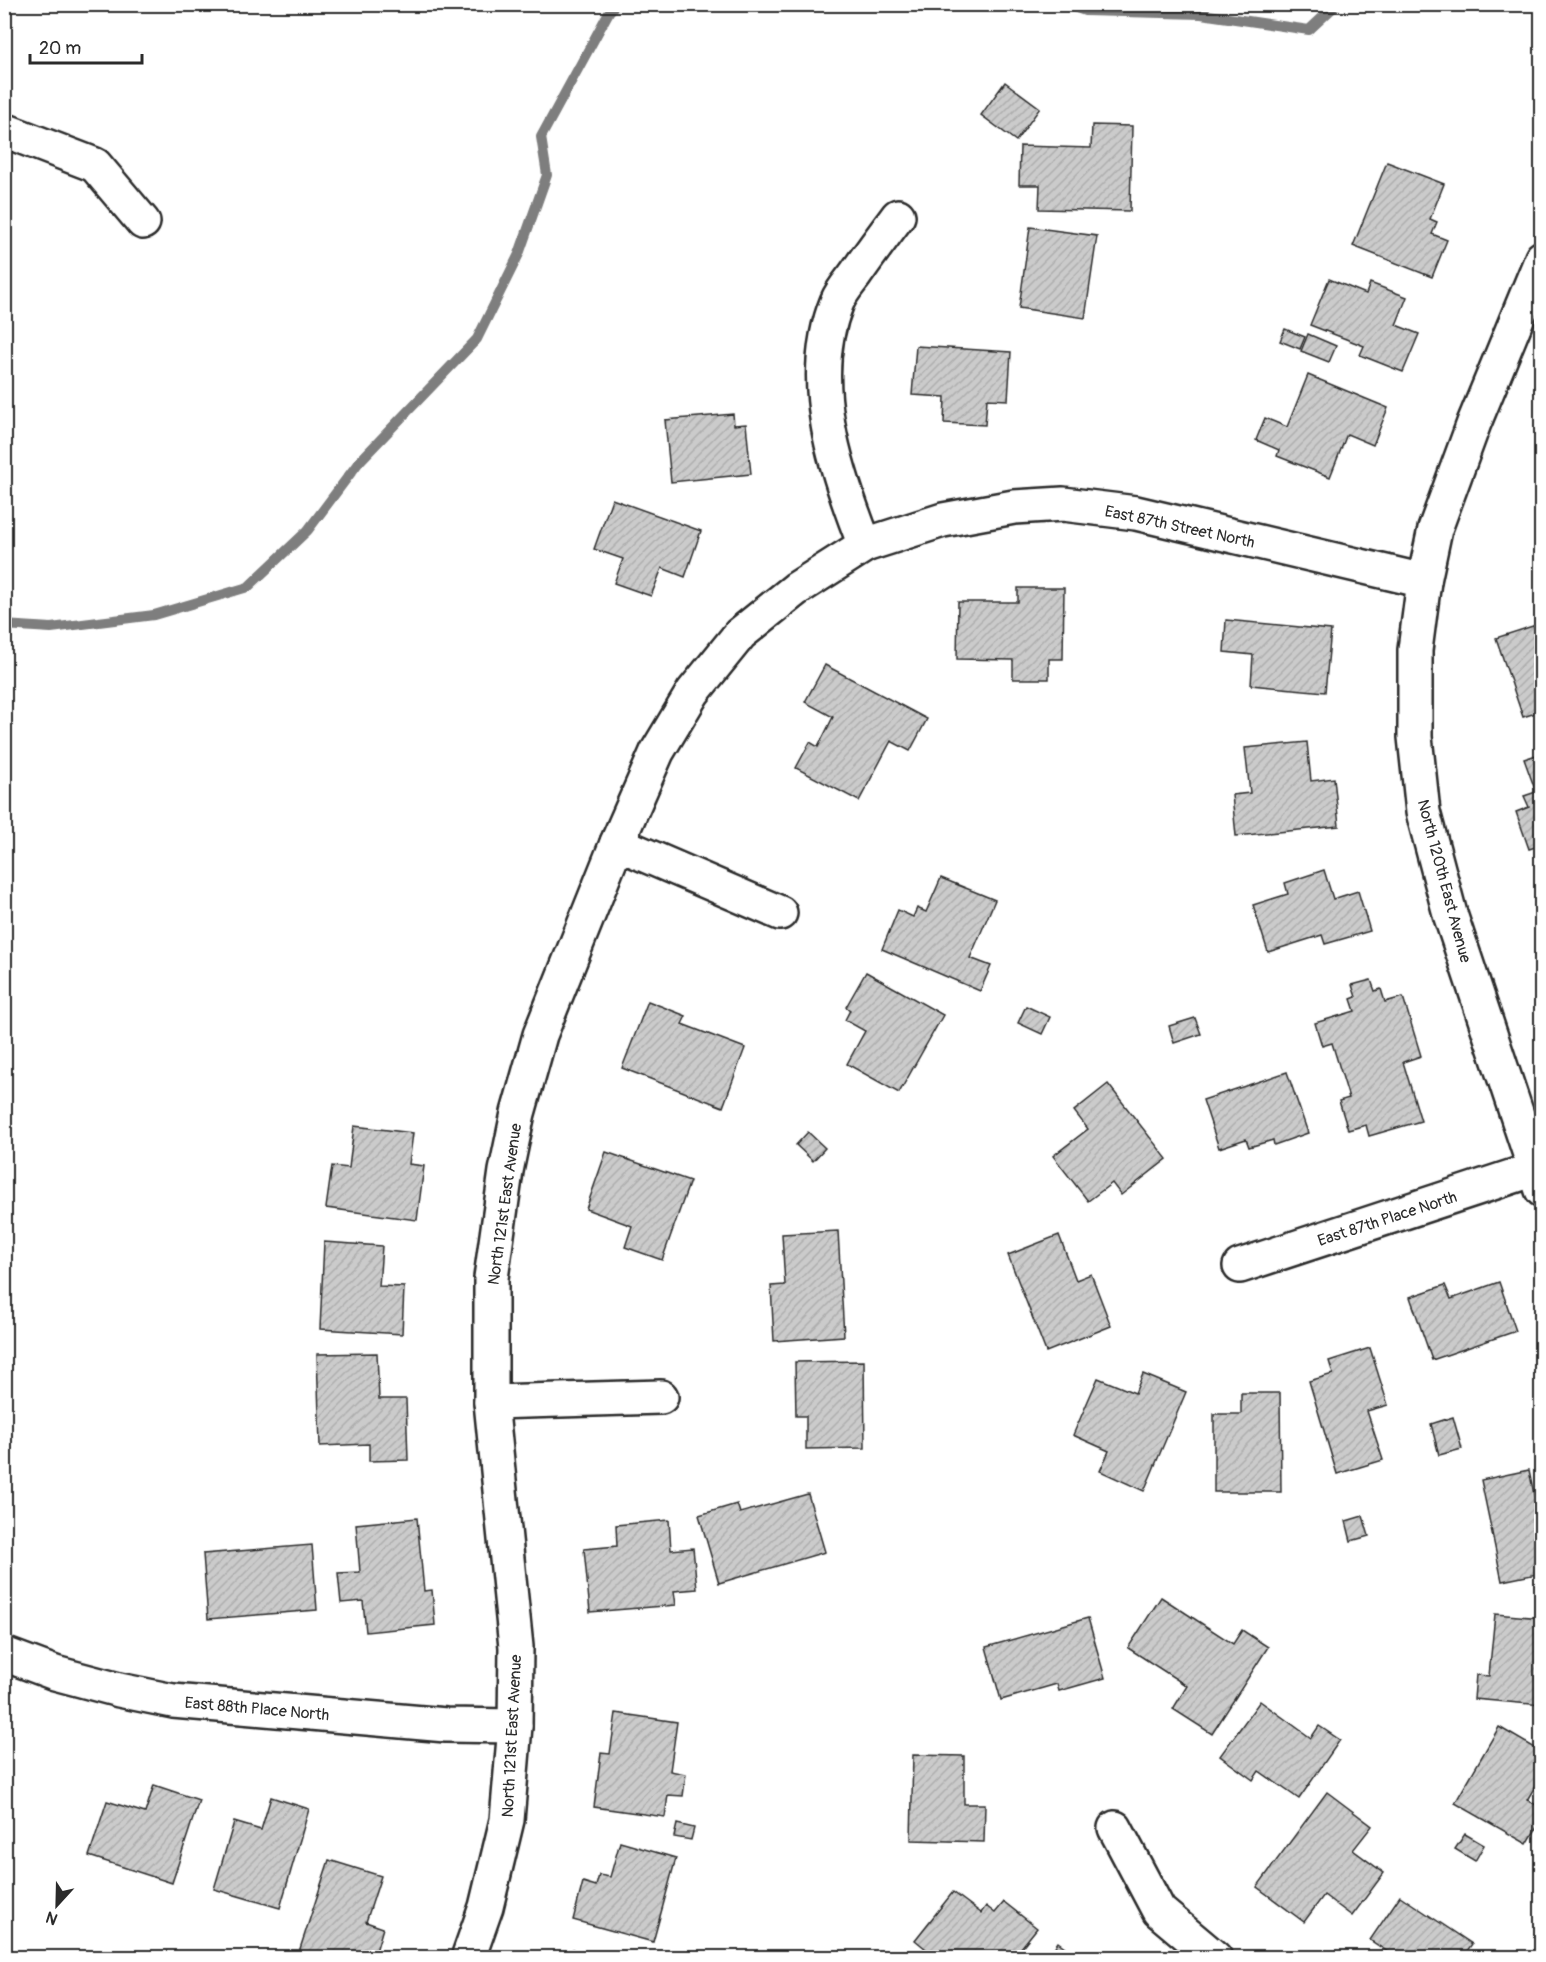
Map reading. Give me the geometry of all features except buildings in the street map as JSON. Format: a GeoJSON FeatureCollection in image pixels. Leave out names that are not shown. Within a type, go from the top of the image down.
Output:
{"type":"FeatureCollection","features":[{"type":"Feature","properties":{"kind":"street"},"geometry":{"type":"LineString","coordinates":[[4,130],[95,165],[143,222]]}},
{"type":"Feature","properties":{"kind":"street"},"geometry":{"type":"LineString","coordinates":[[865,545],[847,499],[829,441],[824,385],[827,340],[837,301],[898,216]]}},
{"type":"Feature","properties":{"kind":"street","name":"North 120th East Avenue"},"geometry":{"type":"LineString","coordinates":[[1538,1180],[1450,914],[1423,812],[1415,737],[1415,650],[1424,581],[1435,529],[1474,423],[1542,258]]}},
{"type":"Feature","properties":{"kind":"street","name":"East 87th Street North"},"geometry":{"type":"LineString","coordinates":[[865,545],[943,520],[1014,507],[1063,504],[1136,513],[1424,581]]}},
{"type":"Feature","properties":{"kind":"street","name":"North 121st East Avenue"},"geometry":{"type":"LineString","coordinates":[[468,1958],[486,1907],[507,1820],[515,1725],[516,1647],[491,1402],[491,1278],[506,1171],[518,1113],[540,1035],[617,843],[657,752],[693,692],[740,634],[796,589],[865,545]]}},
{"type":"Feature","properties":{"kind":"street"},"geometry":{"type":"LineString","coordinates":[[617,843],[780,913]]}},
{"type":"Feature","properties":{"kind":"street","name":"East 87th Place North"},"geometry":{"type":"LineString","coordinates":[[1239,1266],[1538,1180]]}},
{"type":"Feature","properties":{"kind":"street"},"geometry":{"type":"LineString","coordinates":[[491,1402],[661,1396]]}},
{"type":"Feature","properties":{"kind":"street","name":"East 88th Place North"},"geometry":{"type":"LineString","coordinates":[[4,1653],[87,1682],[173,1701],[446,1725],[515,1725]]}},
{"type":"Feature","properties":{"kind":"street"},"geometry":{"type":"LineString","coordinates":[[1115,1828],[1159,1911],[1215,1958]]}},
{"type":"Feature","properties":{"kind":"waterway"},"geometry":{"type":"LineString","coordinates":[[4,625],[51,628],[154,615],[248,587],[308,530],[359,462],[477,339],[519,254],[547,175],[541,137],[609,12],[616,4]]}},
{"type":"Feature","properties":{"kind":"waterway"},"geometry":{"type":"LineString","coordinates":[[1065,4],[1085,11],[1201,14],[1309,30],[1337,4]]}}]}
